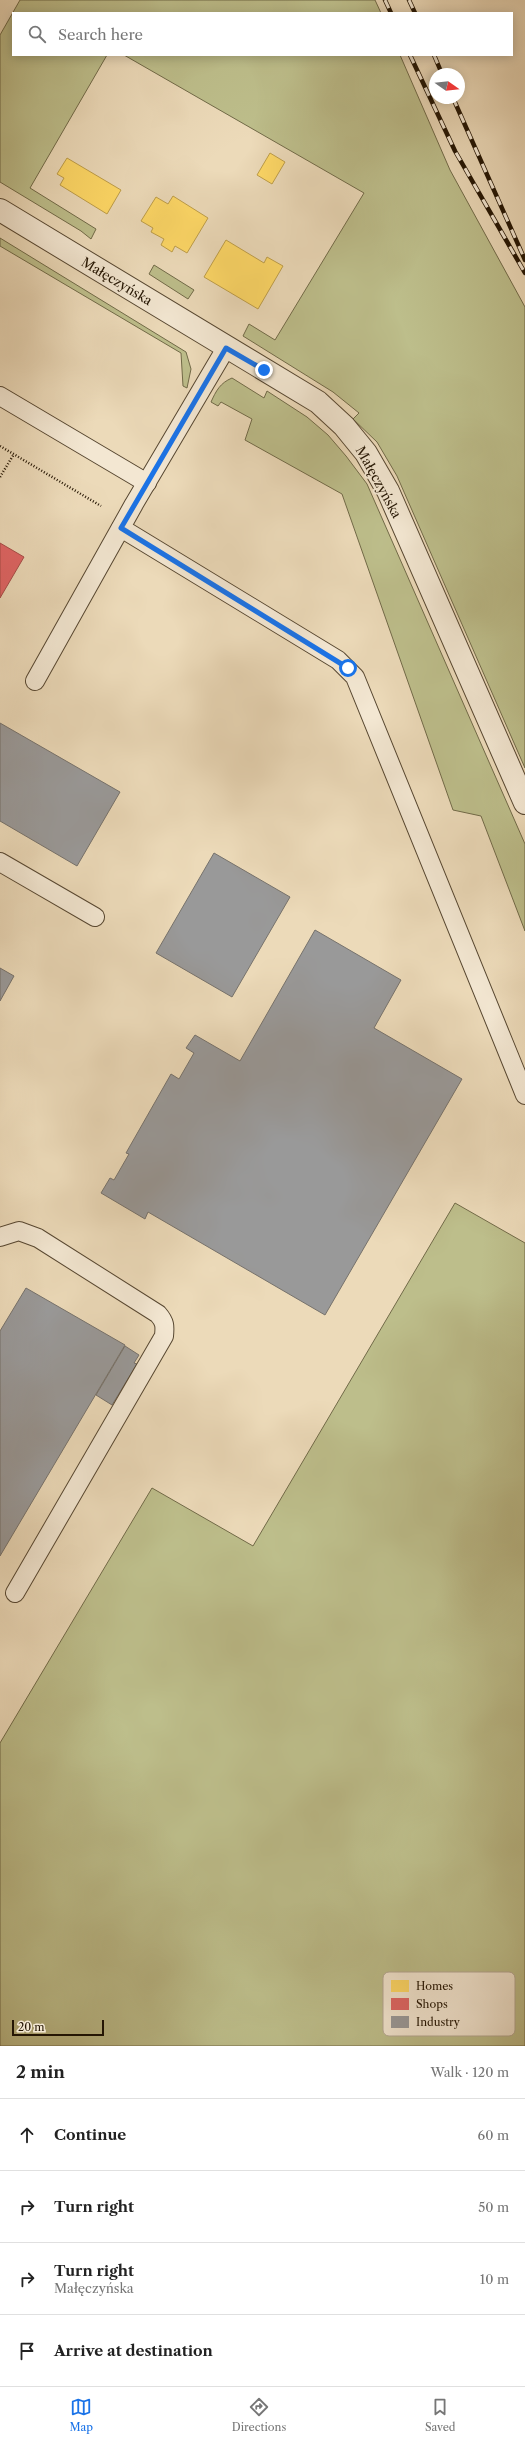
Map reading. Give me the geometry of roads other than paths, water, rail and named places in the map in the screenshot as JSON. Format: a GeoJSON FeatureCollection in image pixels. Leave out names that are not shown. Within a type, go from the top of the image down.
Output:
{"type":"FeatureCollection","features":[{"type":"Feature","properties":{"kind":"street","name":"Małęczyńska"},"geometry":{"type":"LineString","coordinates":[[0,210],[226,348],[318,402],[344,426],[366,453],[388,491],[525,803]]}},
{"type":"Feature","properties":{"kind":"lane"},"geometry":{"type":"LineString","coordinates":[[34,681],[226,348]]}},
{"type":"Feature","properties":{"kind":"lane"},"geometry":{"type":"LineString","coordinates":[[0,396],[147,483]]}},
{"type":"Feature","properties":{"kind":"lane"},"geometry":{"type":"LineString","coordinates":[[121,528],[338,660],[355,677],[525,1095]]}},
{"type":"Feature","properties":{"kind":"lane"},"geometry":{"type":"LineString","coordinates":[[0,862],[95,917]]}},
{"type":"Feature","properties":{"kind":"lane"},"geometry":{"type":"LineString","coordinates":[[0,1237],[18,1232],[38,1238],[158,1314],[164,1320],[165,1327],[164,1336],[15,1593]]}},
{"type":"Feature","properties":{"kind":"railway"},"geometry":{"type":"LineString","coordinates":[[385,0],[391,12]]}},
{"type":"Feature","properties":{"kind":"railway"},"geometry":{"type":"LineString","coordinates":[[409,0],[415,12]]}},
{"type":"Feature","properties":{"kind":"railway"},"geometry":{"type":"LineString","coordinates":[[410,56],[455,151],[525,273]]}},
{"type":"Feature","properties":{"kind":"railway"},"geometry":{"type":"LineString","coordinates":[[434,56],[439,68]]}},
{"type":"Feature","properties":{"kind":"railway"},"geometry":{"type":"LineString","coordinates":[[456,104],[525,260]]}}]}
